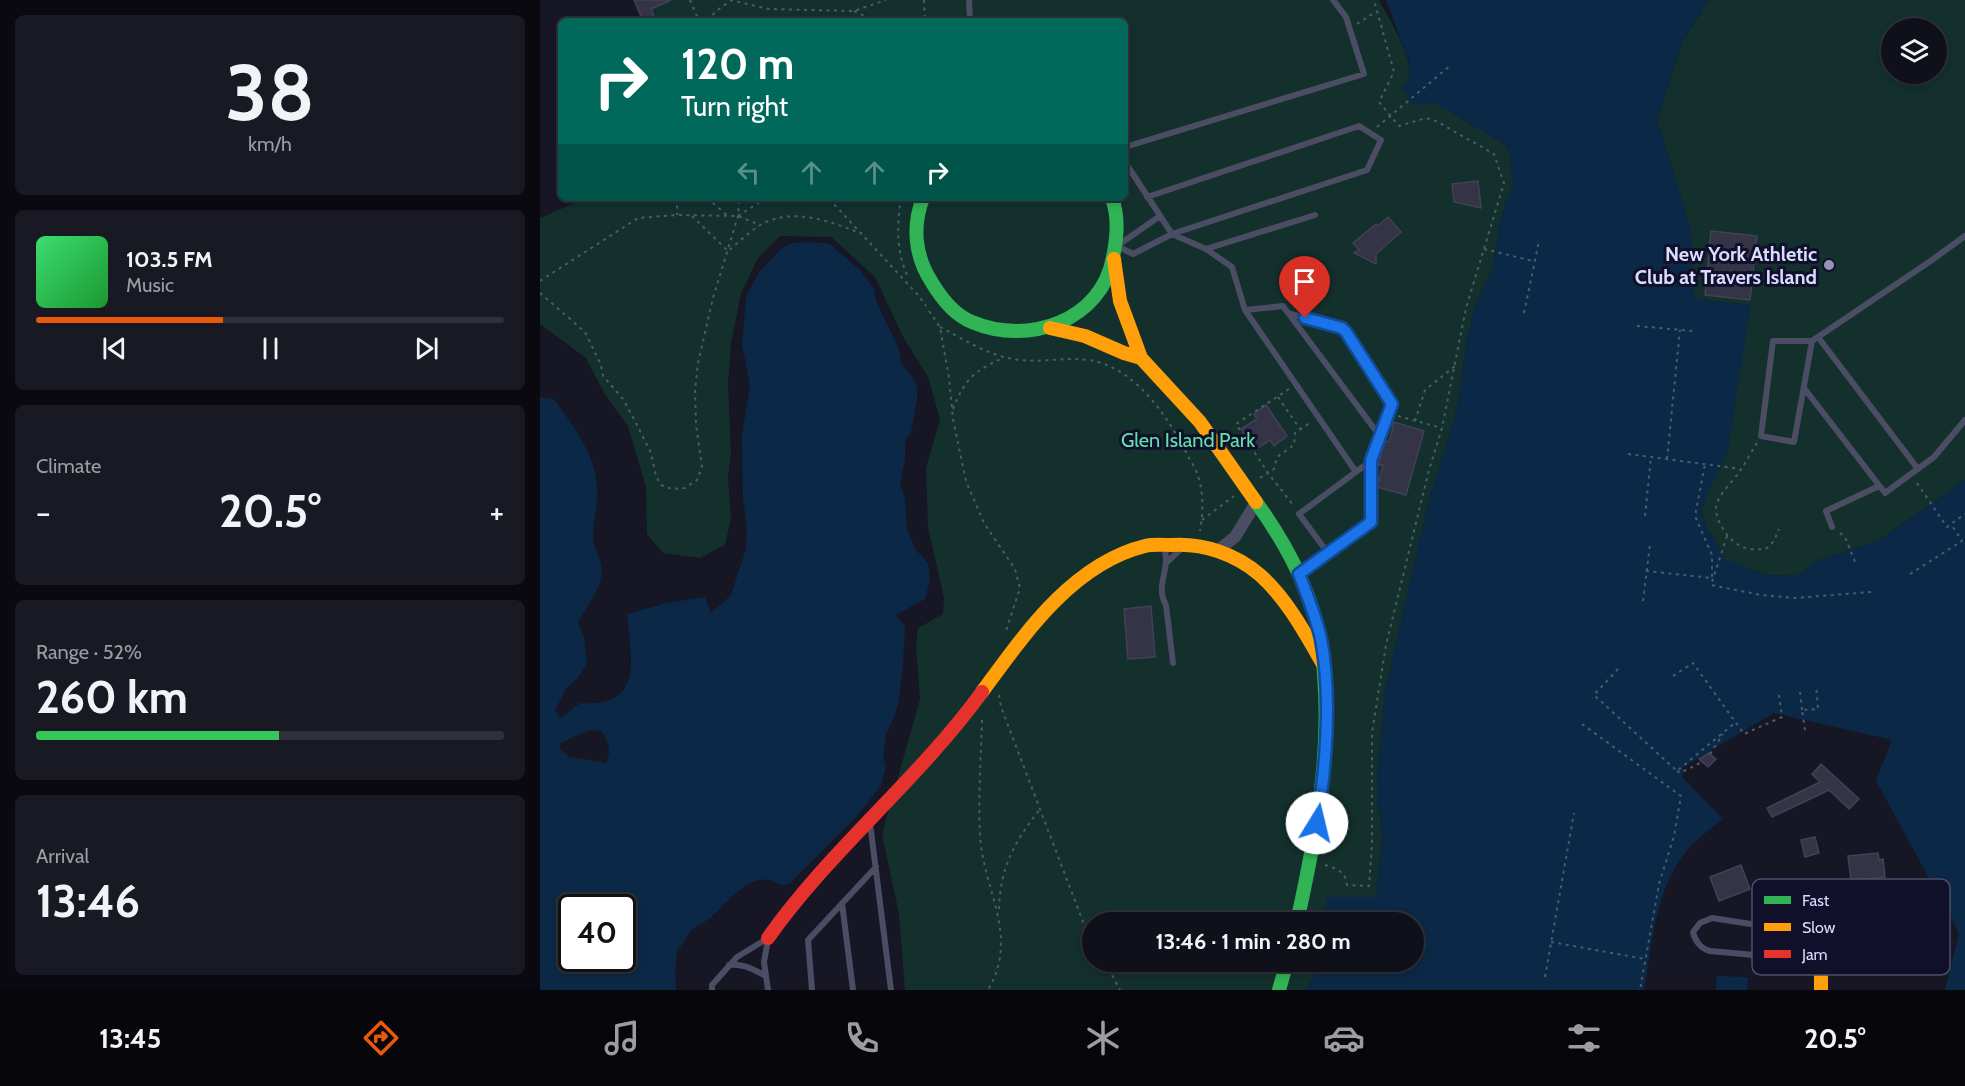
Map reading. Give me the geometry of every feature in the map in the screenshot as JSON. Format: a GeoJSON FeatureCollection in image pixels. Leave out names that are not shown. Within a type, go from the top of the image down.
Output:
{"type":"FeatureCollection","features":[{"type":"Feature","properties":{"kind":"street"},"geometry":{"type":"LineString","coordinates":[[921,201],[916,222],[916,243],[927,279],[941,299],[954,312],[991,330],[1017,333],[1050,328],[1071,318],[1094,298],[1110,273],[1116,253]]}},
{"type":"Feature","properties":{"kind":"street"},"geometry":{"type":"LineString","coordinates":[[1113,201],[1117,216],[1116,253],[1120,301],[1141,358],[1200,422],[1257,501],[1299,574],[1319,632],[1327,730],[1315,840],[1299,912]]}},
{"type":"Feature","properties":{"kind":"street"},"geometry":{"type":"LineString","coordinates":[[1050,328],[1085,336],[1141,358]]}},
{"type":"Feature","properties":{"kind":"street"},"geometry":{"type":"LineString","coordinates":[[1217,551],[1235,537],[1257,501]]}},
{"type":"Feature","properties":{"kind":"street"},"geometry":{"type":"LineString","coordinates":[[768,938],[789,908],[944,741],[1018,645],[1073,585],[1124,552],[1137,547],[1166,543],[1185,544],[1217,551],[1248,566],[1266,581],[1292,614],[1323,664]]}},
{"type":"Feature","properties":{"kind":"street"},"geometry":{"type":"LineString","coordinates":[[1279,990],[1284,972]]}},
{"type":"Feature","properties":{"kind":"lane"},"geometry":{"type":"LineString","coordinates":[[969,0],[970,18]]}},
{"type":"Feature","properties":{"kind":"lane"},"geometry":{"type":"LineString","coordinates":[[1128,146],[1364,74],[1346,16],[1333,0]]}},
{"type":"Feature","properties":{"kind":"lane"},"geometry":{"type":"LineString","coordinates":[[1116,253],[1133,254],[1172,234],[1366,170],[1381,140],[1359,126],[1147,197]]}},
{"type":"Feature","properties":{"kind":"lane"},"geometry":{"type":"LineString","coordinates":[[1128,167],[1172,234],[1206,249],[1232,267],[1245,310],[1356,472]]}},
{"type":"Feature","properties":{"kind":"lane"},"geometry":{"type":"LineString","coordinates":[[1206,249],[1315,215]]}},
{"type":"Feature","properties":{"kind":"lane"},"geometry":{"type":"LineString","coordinates":[[1116,253],[1160,216]]}},
{"type":"Feature","properties":{"kind":"lane"},"geometry":{"type":"LineString","coordinates":[[1815,339],[1794,442],[1761,436],[1773,341],[1815,339],[1965,236]]}},
{"type":"Feature","properties":{"kind":"lane"},"geometry":{"type":"LineString","coordinates":[[1245,310],[1283,306],[1380,435]]}},
{"type":"Feature","properties":{"kind":"lane"},"geometry":{"type":"LineString","coordinates":[[1288,313],[1342,328],[1392,404],[1371,460],[1371,522],[1299,574]]}},
{"type":"Feature","properties":{"kind":"lane"},"geometry":{"type":"LineString","coordinates":[[1815,339],[1918,469]]}},
{"type":"Feature","properties":{"kind":"lane"},"geometry":{"type":"LineString","coordinates":[[1804,388],[1885,493],[1934,457],[1965,420]]}},
{"type":"Feature","properties":{"kind":"lane"},"geometry":{"type":"LineString","coordinates":[[1328,553],[1299,514],[1371,460]]}},
{"type":"Feature","properties":{"kind":"lane"},"geometry":{"type":"LineString","coordinates":[[1832,527],[1827,511],[1879,486]]}},
{"type":"Feature","properties":{"kind":"lane"},"geometry":{"type":"LineString","coordinates":[[1166,543],[1166,563],[1160,587],[1166,605],[1173,663]]}},
{"type":"Feature","properties":{"kind":"lane"},"geometry":{"type":"LineString","coordinates":[[1166,563],[1185,544]]}},
{"type":"Feature","properties":{"kind":"lane"},"geometry":{"type":"LineString","coordinates":[[870,819],[891,990]]}},
{"type":"Feature","properties":{"kind":"lane"},"geometry":{"type":"LineString","coordinates":[[812,990],[808,940],[876,867]]}},
{"type":"Feature","properties":{"kind":"lane"},"geometry":{"type":"LineString","coordinates":[[842,903],[853,990]]}},
{"type":"Feature","properties":{"kind":"lane"},"geometry":{"type":"LineString","coordinates":[[1752,924],[1712,918],[1700,923],[1693,932],[1701,946],[1710,951],[1752,955]]}},
{"type":"Feature","properties":{"kind":"lane"},"geometry":{"type":"LineString","coordinates":[[711,990],[712,985],[737,957],[768,938]]}},
{"type":"Feature","properties":{"kind":"lane"},"geometry":{"type":"LineString","coordinates":[[768,938],[764,962],[768,990]]}},
{"type":"Feature","properties":{"kind":"lane"},"geometry":{"type":"LineString","coordinates":[[729,965],[737,964],[748,967],[766,976]]}},
{"type":"Feature","properties":{"kind":"path"},"geometry":{"type":"LineString","coordinates":[[690,0],[698,18]]}},
{"type":"Feature","properties":{"kind":"path"},"geometry":{"type":"LineString","coordinates":[[710,18],[730,0],[769,9],[854,10],[885,0]]}},
{"type":"Feature","properties":{"kind":"path"},"geometry":{"type":"LineString","coordinates":[[924,0],[924,18]]}},
{"type":"Feature","properties":{"kind":"path"},"geometry":{"type":"LineString","coordinates":[[1324,865],[1342,873],[1347,879],[1347,885],[1369,886],[1372,844],[1372,733],[1386,645],[1429,470],[1442,428],[1466,308],[1504,183],[1494,154],[1436,121],[1426,118],[1399,126],[1379,102],[1394,72],[1374,0]]}},
{"type":"Feature","properties":{"kind":"path"},"geometry":{"type":"LineString","coordinates":[[854,10],[870,18]]}},
{"type":"Feature","properties":{"kind":"path"},"geometry":{"type":"LineString","coordinates":[[1350,29],[1377,11]]}},
{"type":"Feature","properties":{"kind":"path"},"geometry":{"type":"LineString","coordinates":[[1370,132],[1451,65]]}},
{"type":"Feature","properties":{"kind":"path"},"geometry":{"type":"LineString","coordinates":[[677,201],[677,215]]}},
{"type":"Feature","properties":{"kind":"path"},"geometry":{"type":"LineString","coordinates":[[710,201],[728,216]]}},
{"type":"Feature","properties":{"kind":"path"},"geometry":{"type":"LineString","coordinates":[[540,293],[585,332],[601,365],[603,376],[623,399],[651,453],[656,476],[661,485],[672,489],[685,488],[697,480],[702,467],[696,425],[696,381],[713,298],[738,216],[739,201]]}},
{"type":"Feature","properties":{"kind":"path"},"geometry":{"type":"LineString","coordinates":[[738,216],[761,201]]}},
{"type":"Feature","properties":{"kind":"path"},"geometry":{"type":"LineString","coordinates":[[832,201],[918,295],[940,327],[952,411],[966,481],[984,524],[1015,569],[1020,588],[1004,640]]}},
{"type":"Feature","properties":{"kind":"path"},"geometry":{"type":"LineString","coordinates":[[540,281],[638,218],[677,215],[738,216],[760,225]]}},
{"type":"Feature","properties":{"kind":"path"},"geometry":{"type":"LineString","coordinates":[[692,216],[728,250]]}},
{"type":"Feature","properties":{"kind":"path"},"geometry":{"type":"LineString","coordinates":[[728,250],[760,225],[791,216],[833,222],[860,233]]}},
{"type":"Feature","properties":{"kind":"path"},"geometry":{"type":"LineString","coordinates":[[1524,313],[1539,241]]}},
{"type":"Feature","properties":{"kind":"path"},"geometry":{"type":"LineString","coordinates":[[1484,249],[1535,262]]}},
{"type":"Feature","properties":{"kind":"path"},"geometry":{"type":"LineString","coordinates":[[1637,326],[1692,330]]}},
{"type":"Feature","properties":{"kind":"path"},"geometry":{"type":"LineString","coordinates":[[940,327],[1003,358],[1097,361],[1118,370],[1134,382],[1174,429],[1198,475],[1203,501],[1199,537]]}},
{"type":"Feature","properties":{"kind":"path"},"geometry":{"type":"LineString","coordinates":[[1667,459],[1680,330]]}},
{"type":"Feature","properties":{"kind":"path"},"geometry":{"type":"LineString","coordinates":[[952,411],[967,380],[985,366],[1003,358]]}},
{"type":"Feature","properties":{"kind":"path"},"geometry":{"type":"LineString","coordinates":[[1414,421],[1425,390],[1455,366]]}},
{"type":"Feature","properties":{"kind":"path"},"geometry":{"type":"LineString","coordinates":[[1296,384],[1236,424],[1268,473],[1299,514]]}},
{"type":"Feature","properties":{"kind":"path"},"geometry":{"type":"LineString","coordinates":[[1278,397],[1301,429]]}},
{"type":"Feature","properties":{"kind":"path"},"geometry":{"type":"LineString","coordinates":[[1388,414],[1442,428]]}},
{"type":"Feature","properties":{"kind":"path"},"geometry":{"type":"LineString","coordinates":[[1254,481],[1274,469],[1276,458],[1294,445],[1295,433],[1318,417]]}},
{"type":"Feature","properties":{"kind":"path"},"geometry":{"type":"LineString","coordinates":[[1761,436],[1716,507],[1722,527],[1727,536],[1737,545],[1760,549],[1771,545],[1779,529]]}},
{"type":"Feature","properties":{"kind":"path"},"geometry":{"type":"LineString","coordinates":[[1628,454],[1741,469]]}},
{"type":"Feature","properties":{"kind":"path"},"geometry":{"type":"LineString","coordinates":[[1645,516],[1651,457]]}},
{"type":"Feature","properties":{"kind":"path"},"geometry":{"type":"LineString","coordinates":[[1705,464],[1695,516],[1712,555],[1711,585],[1761,595],[1794,598],[1871,592]]}},
{"type":"Feature","properties":{"kind":"path"},"geometry":{"type":"LineString","coordinates":[[1911,474],[1947,527],[1965,514]]}},
{"type":"Feature","properties":{"kind":"path"},"geometry":{"type":"LineString","coordinates":[[1202,520],[1238,493]]}},
{"type":"Feature","properties":{"kind":"path"},"geometry":{"type":"LineString","coordinates":[[1910,574],[1962,541],[1951,524]]}},
{"type":"Feature","properties":{"kind":"path"},"geometry":{"type":"LineString","coordinates":[[1712,578],[1727,536]]}},
{"type":"Feature","properties":{"kind":"path"},"geometry":{"type":"LineString","coordinates":[[1845,537],[1855,562]]}},
{"type":"Feature","properties":{"kind":"path"},"geometry":{"type":"LineString","coordinates":[[1643,602],[1650,544]]}},
{"type":"Feature","properties":{"kind":"path"},"geometry":{"type":"LineString","coordinates":[[1646,571],[1712,578]]}},
{"type":"Feature","properties":{"kind":"path"},"geometry":{"type":"LineString","coordinates":[[1673,676],[1693,663],[1744,734],[1782,717],[1779,695]]}},
{"type":"Feature","properties":{"kind":"path"},"geometry":{"type":"LineString","coordinates":[[1618,669],[1594,695],[1680,773],[1702,762]]}},
{"type":"Feature","properties":{"kind":"path"},"geometry":{"type":"LineString","coordinates":[[1802,710],[1818,709],[1816,686]]}},
{"type":"Feature","properties":{"kind":"path"},"geometry":{"type":"LineString","coordinates":[[1800,692],[1805,730]]}},
{"type":"Feature","properties":{"kind":"path"},"geometry":{"type":"LineString","coordinates":[[999,696],[1001,707],[1082,919]]}},
{"type":"Feature","properties":{"kind":"path"},"geometry":{"type":"LineString","coordinates":[[982,717],[980,836],[985,871],[999,913]]}},
{"type":"Feature","properties":{"kind":"path"},"geometry":{"type":"LineString","coordinates":[[1677,771],[1736,722]]}},
{"type":"Feature","properties":{"kind":"path"},"geometry":{"type":"LineString","coordinates":[[1582,724],[1682,796],[1674,836],[1659,884],[1640,990]]}},
{"type":"Feature","properties":{"kind":"path"},"geometry":{"type":"LineString","coordinates":[[1710,754],[1724,732]]}},
{"type":"Feature","properties":{"kind":"path"},"geometry":{"type":"LineString","coordinates":[[988,990],[997,975],[1001,951],[999,888],[1008,857],[1018,837],[1040,809]]}},
{"type":"Feature","properties":{"kind":"path"},"geometry":{"type":"LineString","coordinates":[[1545,977],[1574,813]]}},
{"type":"Feature","properties":{"kind":"path"},"geometry":{"type":"LineString","coordinates":[[1551,942],[1645,959]]}},
{"type":"Feature","properties":{"kind":"path"},"geometry":{"type":"LineString","coordinates":[[1110,972],[1120,990]]}},
{"type":"Feature","properties":{"kind":"green space","name":"Glen Island Park"},"geometry":{"type":"Polygon","coordinates":[[[634,0],[1379,0],[1395,28],[1409,63],[1408,81],[1414,104],[1435,103],[1505,144],[1509,151],[1513,182],[1501,218],[1492,271],[1475,305],[1453,424],[1429,500],[1385,693],[1377,780],[1377,805],[1382,839],[1376,897],[1328,897],[1323,912],[1082,912],[1082,972],[1315,972],[1314,978],[1305,990],[905,990],[899,914],[882,834],[920,699],[916,647],[918,628],[943,614],[944,598],[928,527],[926,468],[940,419],[928,377],[902,335],[875,277],[831,237],[780,236],[758,258],[741,294],[731,343],[728,384],[731,454],[728,478],[731,518],[725,545],[700,558],[663,553],[647,534],[646,487],[628,426],[604,393],[586,358],[540,324],[540,218],[579,201],[1128,201],[1128,18],[642,18],[634,0]]]}},
{"type":"Feature","properties":{"kind":"green space","name":"New York Athletic Club at Travers Island"},"geometry":{"type":"Polygon","coordinates":[[[1708,0],[1965,0],[1965,480],[1878,541],[1816,561],[1797,576],[1766,575],[1726,560],[1705,524],[1702,511],[1706,495],[1727,454],[1750,305],[1693,299],[1691,230],[1657,120],[1682,43],[1708,0]]]}},
{"type":"Feature","properties":{"kind":"water"},"geometry":{"type":"Polygon","coordinates":[[[1386,0],[1708,0],[1682,43],[1657,120],[1691,230],[1694,299],[1751,305],[1727,454],[1706,495],[1702,511],[1705,524],[1726,560],[1766,575],[1797,576],[1816,561],[1878,541],[1965,480],[1965,990],[1945,990],[1959,933],[1950,917],[1950,879],[1930,879],[1876,781],[1892,740],[1774,713],[1683,767],[1682,777],[1723,819],[1689,848],[1667,884],[1656,919],[1644,990],[1305,990],[1314,978],[1315,972],[1424,972],[1424,912],[1323,912],[1328,897],[1376,897],[1382,839],[1377,805],[1377,780],[1385,693],[1429,500],[1453,424],[1475,305],[1492,271],[1501,218],[1513,182],[1509,151],[1505,144],[1435,103],[1414,105],[1402,90],[1410,77],[1409,62],[1386,0]]]}},
{"type":"Feature","properties":{"kind":"water"},"geometry":{"type":"Polygon","coordinates":[[[794,243],[830,244],[861,271],[874,289],[876,301],[899,349],[901,362],[917,385],[917,400],[911,432],[905,441],[905,460],[900,484],[905,498],[907,529],[915,549],[928,563],[930,579],[925,599],[896,615],[905,627],[903,664],[899,700],[886,734],[883,757],[886,766],[881,786],[855,818],[789,884],[781,885],[770,880],[751,883],[742,888],[710,918],[692,930],[677,950],[676,990],[540,990],[540,397],[554,399],[578,433],[590,457],[597,484],[593,534],[601,565],[601,580],[578,623],[584,637],[587,664],[577,679],[566,688],[555,711],[561,718],[580,703],[601,702],[615,697],[624,688],[629,677],[631,662],[627,614],[667,603],[705,597],[711,613],[731,595],[746,549],[742,435],[750,385],[742,344],[746,296],[760,271],[783,247],[794,243]],[[593,730],[576,736],[560,744],[560,749],[569,757],[606,763],[609,751],[602,731],[593,730]]]}},
{"type":"Feature","properties":{"kind":"water"},"geometry":{"type":"Polygon","coordinates":[[[1717,976],[1748,977],[1747,990],[1716,990],[1717,976]]]}},
{"type":"Feature","properties":{"kind":"building"},"geometry":{"type":"Polygon","coordinates":[[[634,0],[671,0],[651,9],[655,18],[642,18],[634,0]]]}},
{"type":"Feature","properties":{"kind":"building"},"geometry":{"type":"Polygon","coordinates":[[[1478,181],[1481,208],[1454,202],[1452,184],[1478,181]]]}},
{"type":"Feature","properties":{"kind":"building"},"geometry":{"type":"Polygon","coordinates":[[[1388,217],[1401,232],[1376,254],[1376,264],[1354,253],[1359,250],[1353,243],[1388,217]]]}},
{"type":"Feature","properties":{"kind":"building"},"geometry":{"type":"Polygon","coordinates":[[[1711,231],[1757,236],[1750,300],[1705,295],[1711,231]]]}},
{"type":"Feature","properties":{"kind":"building"},"geometry":{"type":"Polygon","coordinates":[[[1266,405],[1287,436],[1274,446],[1270,440],[1255,450],[1241,429],[1257,419],[1254,414],[1266,405]]]}},
{"type":"Feature","properties":{"kind":"building"},"geometry":{"type":"Polygon","coordinates":[[[1394,422],[1424,431],[1406,495],[1377,487],[1383,465],[1378,465],[1385,441],[1389,442],[1394,422]]]}},
{"type":"Feature","properties":{"kind":"building"},"geometry":{"type":"Polygon","coordinates":[[[1151,606],[1155,657],[1128,659],[1124,609],[1151,606]]]}},
{"type":"Feature","properties":{"kind":"building"},"geometry":{"type":"Polygon","coordinates":[[[1709,753],[1716,759],[1708,767],[1699,759],[1709,753]]]}},
{"type":"Feature","properties":{"kind":"building"},"geometry":{"type":"Polygon","coordinates":[[[1821,764],[1859,799],[1849,809],[1829,790],[1772,817],[1767,808],[1820,782],[1812,774],[1821,764]]]}},
{"type":"Feature","properties":{"kind":"building"},"geometry":{"type":"Polygon","coordinates":[[[1815,837],[1819,853],[1805,857],[1801,840],[1815,837]]]}},
{"type":"Feature","properties":{"kind":"building"},"geometry":{"type":"Polygon","coordinates":[[[1878,853],[1879,860],[1883,859],[1885,877],[1851,879],[1848,856],[1878,853]]]}},
{"type":"Feature","properties":{"kind":"building"},"geometry":{"type":"Polygon","coordinates":[[[1741,865],[1750,889],[1719,901],[1710,877],[1741,865]]]}},
{"type":"Feature","properties":{"kind":"traffic: fast"},"geometry":{"type":"LineString","coordinates":[[922,201],[917,219],[917,241],[921,261],[939,294],[965,319],[994,329],[1016,331],[1038,329],[1059,322],[1078,312],[1094,298],[1106,279],[1113,257],[1116,220],[1113,201]]}},
{"type":"Feature","properties":{"kind":"traffic: fast"},"geometry":{"type":"LineString","coordinates":[[1256,502],[1277,533],[1303,584],[1316,619],[1322,651],[1326,705],[1323,768],[1315,830],[1299,912]]}},
{"type":"Feature","properties":{"kind":"traffic: fast"},"geometry":{"type":"LineString","coordinates":[[1279,990],[1284,972]]}},
{"type":"Feature","properties":{"kind":"traffic: slow"},"geometry":{"type":"LineString","coordinates":[[1114,259],[1120,301],[1141,358],[1200,422],[1256,502]]}},
{"type":"Feature","properties":{"kind":"traffic: slow"},"geometry":{"type":"LineString","coordinates":[[1050,328],[1085,336],[1141,358]]}},
{"type":"Feature","properties":{"kind":"traffic: slow"},"geometry":{"type":"LineString","coordinates":[[982,692],[1033,626],[1072,585],[1095,568],[1119,555],[1151,545],[1207,548],[1219,551],[1251,568],[1270,584],[1287,606],[1323,664]]}},
{"type":"Feature","properties":{"kind":"traffic: slow"},"geometry":{"type":"LineString","coordinates":[[1821,975],[1821,990]]}},
{"type":"Feature","properties":{"kind":"traffic: jam"},"geometry":{"type":"LineString","coordinates":[[768,938],[819,874],[930,755],[982,692]]}},
{"type":"Feature","properties":{"kind":"place","name":"New York Athletic Club at Travers Island"},"geometry":{"type":"Point","coordinates":[1829,265]}},
{"type":"Feature","properties":{"kind":"route"},"geometry":{"type":"LineString","coordinates":[[1305,318],[1342,328],[1392,404],[1371,460],[1371,522],[1299,574],[1321,640],[1326,698],[1325,759],[1317,823]]}}]}
